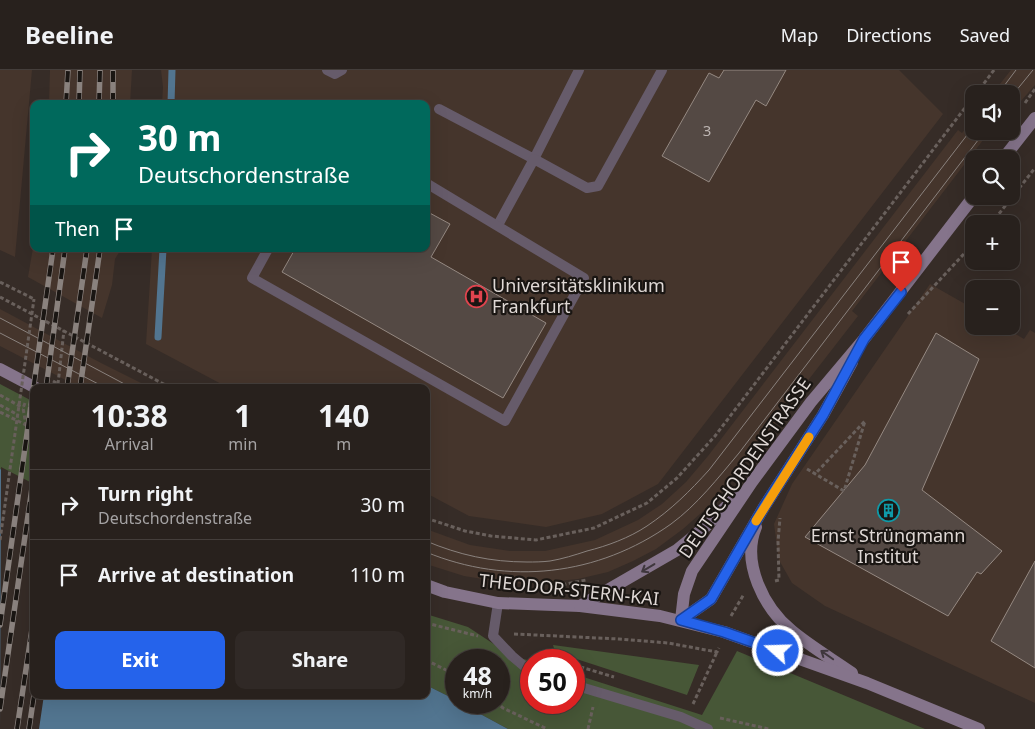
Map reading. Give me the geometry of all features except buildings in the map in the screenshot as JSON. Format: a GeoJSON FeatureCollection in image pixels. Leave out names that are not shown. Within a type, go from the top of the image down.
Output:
{"type":"FeatureCollection","features":[{"type":"Feature","properties":{"kind":"main road"},"geometry":{"type":"LineString","coordinates":[[1020,129],[1035,118]]}},
{"type":"Feature","properties":{"kind":"main road","name":"DEUTSCHORDENSTRASSE"},"geometry":{"type":"LineString","coordinates":[[681,620],[684,594],[692,571],[752,482],[811,402],[864,339],[967,205]]}},
{"type":"Feature","properties":{"kind":"main road","name":"DEUTSCHORDENSTRASSE"},"geometry":{"type":"LineString","coordinates":[[681,620],[711,599],[764,507],[823,415],[864,339]]}},
{"type":"Feature","properties":{"kind":"main road"},"geometry":{"type":"LineString","coordinates":[[0,369],[30,385]]}},
{"type":"Feature","properties":{"kind":"main road"},"geometry":{"type":"LineString","coordinates":[[580,606],[677,550],[704,528],[752,482]]}},
{"type":"Feature","properties":{"kind":"main road"},"geometry":{"type":"LineString","coordinates":[[764,507],[753,534],[752,563],[759,586],[773,612],[792,631],[867,683],[979,729]]}},
{"type":"Feature","properties":{"kind":"main road","name":"THEODOR-STERN-KAI"},"geometry":{"type":"LineString","coordinates":[[430,586],[453,594],[498,603],[580,606],[681,620],[724,632],[867,683]]}},
{"type":"Feature","properties":{"kind":"lane"},"geometry":{"type":"LineString","coordinates":[[327,70],[335,74],[342,70]]}},
{"type":"Feature","properties":{"kind":"lane"},"geometry":{"type":"LineString","coordinates":[[498,225],[579,70]]}},
{"type":"Feature","properties":{"kind":"lane"},"geometry":{"type":"LineString","coordinates":[[439,109],[588,188],[598,186],[662,70]]}},
{"type":"Feature","properties":{"kind":"lane"},"geometry":{"type":"LineString","coordinates":[[266,252],[252,278],[505,421],[584,278],[430,185]]}},
{"type":"Feature","properties":{"kind":"lane"},"geometry":{"type":"LineString","coordinates":[[498,603],[492,636],[520,663]]}},
{"type":"Feature","properties":{"kind":"lane"},"geometry":{"type":"LineString","coordinates":[[585,688],[680,717],[708,729]]}},
{"type":"Feature","properties":{"kind":"path"},"geometry":{"type":"LineString","coordinates":[[983,85],[994,70]]}},
{"type":"Feature","properties":{"kind":"path"},"geometry":{"type":"LineString","coordinates":[[430,519],[474,533],[536,540],[594,528],[647,503],[677,478],[715,436],[965,108]]}},
{"type":"Feature","properties":{"kind":"path"},"geometry":{"type":"LineString","coordinates":[[998,215],[1035,168]]}},
{"type":"Feature","properties":{"kind":"path"},"geometry":{"type":"LineString","coordinates":[[0,282],[34,299],[0,540]]}},
{"type":"Feature","properties":{"kind":"path"},"geometry":{"type":"LineString","coordinates":[[0,297],[164,384]]}},
{"type":"Feature","properties":{"kind":"path"},"geometry":{"type":"LineString","coordinates":[[58,384],[64,330]]}},
{"type":"Feature","properties":{"kind":"path"},"geometry":{"type":"LineString","coordinates":[[0,395],[23,408],[26,425]]}},
{"type":"Feature","properties":{"kind":"path"},"geometry":{"type":"LineString","coordinates":[[0,405],[18,415]]}},
{"type":"Feature","properties":{"kind":"path"},"geometry":{"type":"LineString","coordinates":[[0,412],[30,428]]}},
{"type":"Feature","properties":{"kind":"path"},"geometry":{"type":"LineString","coordinates":[[865,421],[844,491],[815,474],[846,441],[865,421]]}},
{"type":"Feature","properties":{"kind":"path"},"geometry":{"type":"LineString","coordinates":[[554,586],[588,579]]}},
{"type":"Feature","properties":{"kind":"path"},"geometry":{"type":"LineString","coordinates":[[430,624],[474,636],[492,636]]}},
{"type":"Feature","properties":{"kind":"path"},"geometry":{"type":"LineString","coordinates":[[691,706],[717,652]]}},
{"type":"Feature","properties":{"kind":"path"},"geometry":{"type":"LineString","coordinates":[[430,662],[445,670]]}},
{"type":"Feature","properties":{"kind":"path"},"geometry":{"type":"LineString","coordinates":[[510,711],[547,729]]}},
{"type":"Feature","properties":{"kind":"path"},"geometry":{"type":"LineString","coordinates":[[588,729],[592,713]]}},
{"type":"Feature","properties":{"kind":"shaded area"},"geometry":{"type":"Polygon","coordinates":[[[0,70],[32,70],[15,257],[0,250],[0,70]]]}},
{"type":"Feature","properties":{"kind":"shaded area"},"geometry":{"type":"Polygon","coordinates":[[[50,70],[132,70],[130,100],[49,100],[50,70]]]}},
{"type":"Feature","properties":{"kind":"shaded area","name":"Universitätsklinikum Frankfurt"},"geometry":{"type":"Polygon","coordinates":[[[161,70],[899,70],[943,114],[658,484],[602,514],[546,527],[469,516],[430,495],[430,384],[221,384],[146,344],[152,252],[430,252],[430,100],[162,100],[161,70]]]}},
{"type":"Feature","properties":{"kind":"shaded area"},"geometry":{"type":"Polygon","coordinates":[[[1011,70],[1035,70],[1035,85],[1020,102],[1020,85],[999,85],[1011,70]]]}},
{"type":"Feature","properties":{"kind":"shaded area"},"geometry":{"type":"Polygon","coordinates":[[[965,129],[965,140],[983,140],[975,150],[965,150],[965,164],[852,311],[858,316],[734,476],[710,505],[683,529],[656,549],[633,561],[608,572],[578,579],[529,584],[507,583],[464,576],[430,565],[430,530],[470,545],[510,551],[545,551],[595,540],[638,520],[662,504],[686,482],[708,456],[958,130],[962,133],[965,129]]]}},
{"type":"Feature","properties":{"kind":"shaded area"},"geometry":{"type":"Polygon","coordinates":[[[32,252],[119,252],[115,259],[112,285],[102,318],[28,277],[32,252]]]}},
{"type":"Feature","properties":{"kind":"shaded area"},"geometry":{"type":"Polygon","coordinates":[[[930,284],[965,304],[965,335],[1017,335],[1024,339],[1030,330],[1035,333],[1035,703],[825,606],[792,583],[779,560],[774,524],[792,484],[930,284]]]}},
{"type":"Feature","properties":{"kind":"shaded area"},"geometry":{"type":"Polygon","coordinates":[[[0,309],[143,384],[73,384],[0,346],[0,309]]]}},
{"type":"Feature","properties":{"kind":"green space"},"geometry":{"type":"Polygon","coordinates":[[[0,384],[30,400],[30,485],[0,469],[0,384]]]}},
{"type":"Feature","properties":{"kind":"green space"},"geometry":{"type":"Polygon","coordinates":[[[430,615],[468,627],[501,649],[445,649],[445,694],[430,687],[430,615]]]}},
{"type":"Feature","properties":{"kind":"green space"},"geometry":{"type":"Polygon","coordinates":[[[553,645],[582,649],[554,649],[553,645]]]}},
{"type":"Feature","properties":{"kind":"green space"},"geometry":{"type":"Polygon","coordinates":[[[585,649],[699,665],[687,695],[585,662],[585,649]]]}},
{"type":"Feature","properties":{"kind":"green space"},"geometry":{"type":"Polygon","coordinates":[[[737,651],[925,729],[508,729],[480,714],[510,714],[510,655],[520,658],[520,714],[585,714],[585,678],[702,715],[737,651]]]}},
{"type":"Feature","properties":{"kind":"water"},"geometry":{"type":"Polygon","coordinates":[[[0,469],[30,485],[30,699],[430,699],[430,687],[445,694],[445,714],[480,714],[508,729],[0,729],[0,469]]]}},
{"type":"Feature","properties":{"kind":"pier"},"geometry":{"type":"Polygon","coordinates":[[[1,467],[30,482],[30,699],[43,699],[39,729],[0,729],[1,467]]]}},
{"type":"Feature","properties":{"kind":"waterway"},"geometry":{"type":"LineString","coordinates":[[171,100],[172,70]]}},
{"type":"Feature","properties":{"kind":"waterway"},"geometry":{"type":"LineString","coordinates":[[158,337],[163,252]]}},
{"type":"Feature","properties":{"kind":"tram line"},"geometry":{"type":"LineString","coordinates":[[1005,85],[1016,70]]}},
{"type":"Feature","properties":{"kind":"tram line"},"geometry":{"type":"LineString","coordinates":[[1020,86],[1033,70]]}},
{"type":"Feature","properties":{"kind":"tram line"},"geometry":{"type":"LineString","coordinates":[[430,542],[463,554],[488,559],[514,562],[547,561],[568,557],[618,541],[656,520],[680,500],[709,470],[965,138]]}},
{"type":"Feature","properties":{"kind":"tram line"},"geometry":{"type":"LineString","coordinates":[[430,553],[457,563],[489,569],[520,572],[552,570],[583,565],[613,555],[643,542],[681,517],[739,453],[978,140]]}},
{"type":"Feature","properties":{"kind":"tram line"},"geometry":{"type":"LineString","coordinates":[[0,318],[124,384]]}},
{"type":"Feature","properties":{"kind":"tram line"},"geometry":{"type":"LineString","coordinates":[[0,333],[98,384]]}},
{"type":"Feature","properties":{"kind":"railway"},"geometry":{"type":"LineString","coordinates":[[66,100],[68,70]]}},
{"type":"Feature","properties":{"kind":"railway"},"geometry":{"type":"LineString","coordinates":[[79,100],[80,70]]}},
{"type":"Feature","properties":{"kind":"railway"},"geometry":{"type":"LineString","coordinates":[[99,100],[100,70]]}},
{"type":"Feature","properties":{"kind":"railway"},"geometry":{"type":"LineString","coordinates":[[113,70],[113,100]]}},
{"type":"Feature","properties":{"kind":"railway"},"geometry":{"type":"LineString","coordinates":[[34,384],[53,252]]}},
{"type":"Feature","properties":{"kind":"railway"},"geometry":{"type":"LineString","coordinates":[[47,384],[65,252]]}},
{"type":"Feature","properties":{"kind":"railway"},"geometry":{"type":"LineString","coordinates":[[68,384],[87,252]]}},
{"type":"Feature","properties":{"kind":"railway"},"geometry":{"type":"LineString","coordinates":[[81,384],[100,252]]}},
{"type":"Feature","properties":{"kind":"railway"},"geometry":{"type":"LineString","coordinates":[[0,625],[30,412]]}},
{"type":"Feature","properties":{"kind":"railway"},"geometry":{"type":"LineString","coordinates":[[0,709],[30,502]]}},
{"type":"Feature","properties":{"kind":"railway"},"geometry":{"type":"LineString","coordinates":[[17,729],[30,643]]}},
{"type":"Feature","properties":{"kind":"railway"},"geometry":{"type":"LineString","coordinates":[[29,729],[33,699]]}},
{"type":"Feature","properties":{"kind":"slow traffic"},"geometry":{"type":"LineString","coordinates":[[756,521],[809,437]]}},
{"type":"Feature","properties":{"kind":"place","name":"Universitätsklinikum Frankfurt"},"geometry":{"type":"Point","coordinates":[476,296]}},
{"type":"Feature","properties":{"kind":"place","name":"Ernst Strüngmann Institut"},"geometry":{"type":"Point","coordinates":[888,511]}},
{"type":"Feature","properties":{"kind":"route"},"geometry":{"type":"LineString","coordinates":[[778,651],[724,632],[681,620],[711,599],[764,507],[823,415],[864,339],[901,292]]}}]}
